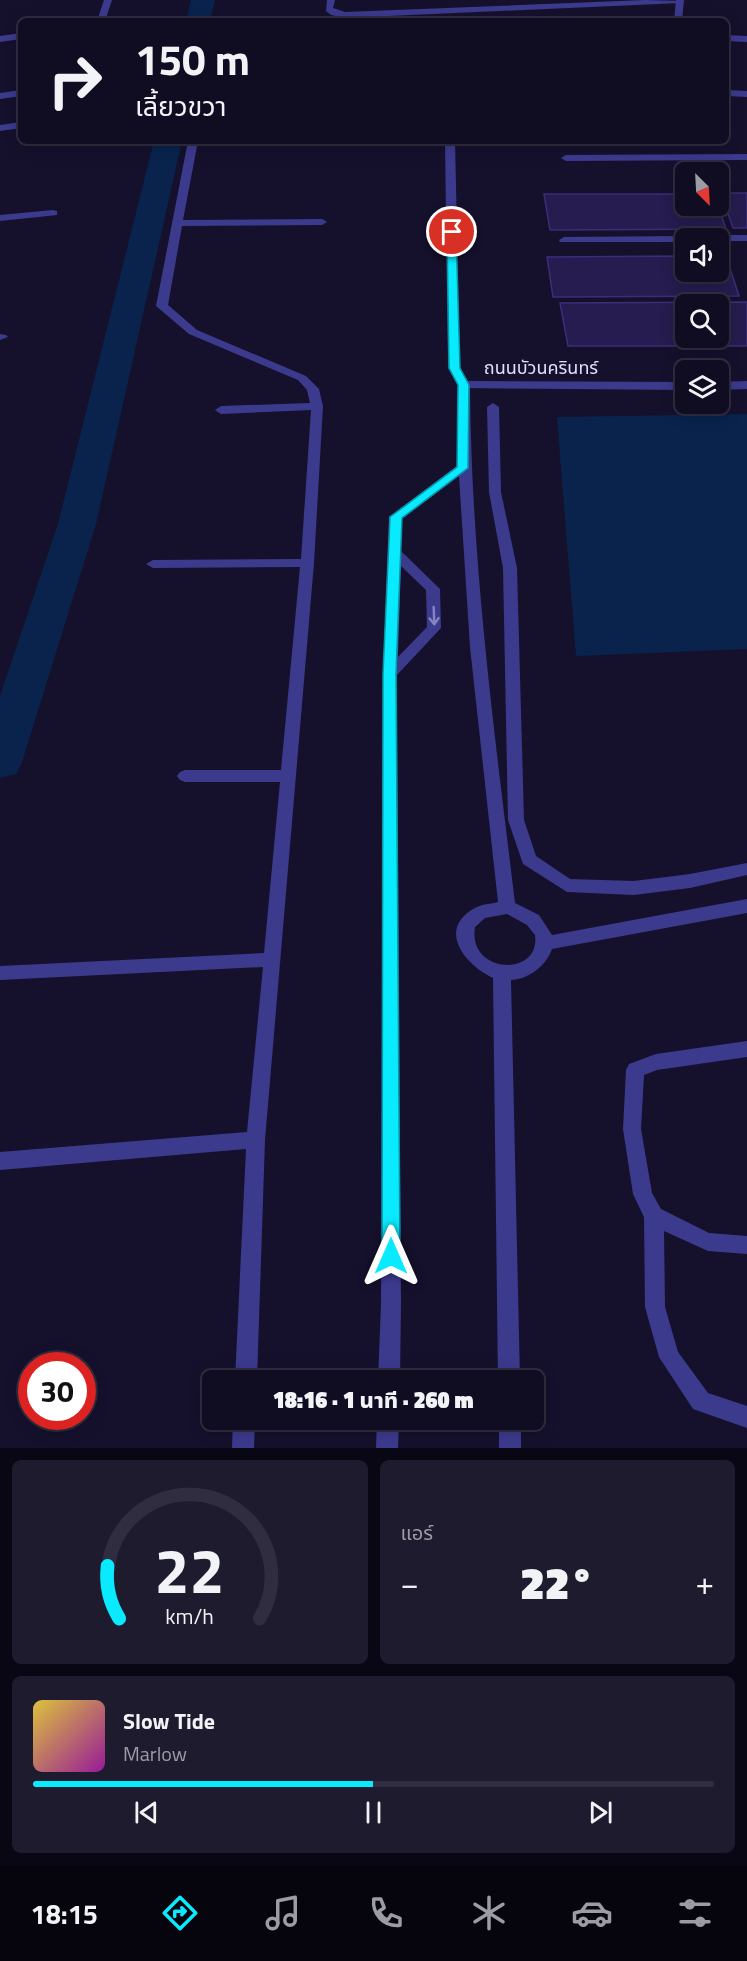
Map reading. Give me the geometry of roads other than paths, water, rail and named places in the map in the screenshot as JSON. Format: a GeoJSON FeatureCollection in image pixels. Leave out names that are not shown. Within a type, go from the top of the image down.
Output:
{"type":"FeatureCollection","features":[{"type":"Feature","properties":{"kind":"street"},"geometry":{"type":"LineString","coordinates":[[102,18],[108,0]]}},
{"type":"Feature","properties":{"kind":"street"},"geometry":{"type":"LineString","coordinates":[[331,0],[329,9],[334,13],[345,15],[680,1],[678,18]]}},
{"type":"Feature","properties":{"kind":"street"},"geometry":{"type":"LineString","coordinates":[[444,0],[445,12]]}},
{"type":"Feature","properties":{"kind":"street"},"geometry":{"type":"LineString","coordinates":[[0,39],[18,36]]}},
{"type":"Feature","properties":{"kind":"street"},"geometry":{"type":"LineString","coordinates":[[729,38],[747,39]]}},
{"type":"Feature","properties":{"kind":"street"},"geometry":{"type":"LineString","coordinates":[[0,96],[18,93]]}},
{"type":"Feature","properties":{"kind":"street"},"geometry":{"type":"LineString","coordinates":[[729,93],[747,94]]}},
{"type":"Feature","properties":{"kind":"street"},"geometry":{"type":"LineString","coordinates":[[0,128],[18,125]]}},
{"type":"Feature","properties":{"kind":"street"},"geometry":{"type":"LineString","coordinates":[[192,144],[162,306],[193,332],[302,378],[313,389],[317,406],[307,563],[270,960],[256,1140],[246,1370]]}},
{"type":"Feature","properties":{"kind":"street","name":"ถนนบัวนครินทร์"},"geometry":{"type":"LineString","coordinates":[[450,144],[454,368],[464,385],[675,386]]}},
{"type":"Feature","properties":{"kind":"street"},"geometry":{"type":"LineString","coordinates":[[566,158],[747,157]]}},
{"type":"Feature","properties":{"kind":"street"},"geometry":{"type":"LineString","coordinates":[[0,218],[53,213]]}},
{"type":"Feature","properties":{"kind":"street"},"geometry":{"type":"LineString","coordinates":[[176,223],[322,222]]}},
{"type":"Feature","properties":{"kind":"street"},"geometry":{"type":"LineString","coordinates":[[729,238],[747,238]]}},
{"type":"Feature","properties":{"kind":"street"},"geometry":{"type":"LineString","coordinates":[[564,240],[675,239]]}},
{"type":"Feature","properties":{"kind":"street"},"geometry":{"type":"LineString","coordinates":[[464,385],[462,468],[474,612],[507,907]]}},
{"type":"Feature","properties":{"kind":"street"},"geometry":{"type":"LineString","coordinates":[[729,386],[747,386]]}},
{"type":"Feature","properties":{"kind":"street"},"geometry":{"type":"LineString","coordinates":[[221,410],[317,406]]}},
{"type":"Feature","properties":{"kind":"street"},"geometry":{"type":"LineString","coordinates":[[493,407],[495,492],[510,568],[516,820],[529,860],[567,885],[634,888],[690,881],[747,869]]}},
{"type":"Feature","properties":{"kind":"street"},"geometry":{"type":"LineString","coordinates":[[389,1370],[392,1304],[390,674],[396,517],[462,468]]}},
{"type":"Feature","properties":{"kind":"street"},"geometry":{"type":"LineString","coordinates":[[390,674],[434,628],[433,589],[395,553]]}},
{"type":"Feature","properties":{"kind":"street"},"geometry":{"type":"LineString","coordinates":[[153,564],[307,563]]}},
{"type":"Feature","properties":{"kind":"street"},"geometry":{"type":"LineString","coordinates":[[185,776],[287,776]]}},
{"type":"Feature","properties":{"kind":"street"},"geometry":{"type":"LineString","coordinates":[[545,943],[747,906]]}},
{"type":"Feature","properties":{"kind":"street"},"geometry":{"type":"LineString","coordinates":[[507,907],[522,911],[534,919],[543,931],[545,943],[541,955],[532,965],[518,971],[502,972],[486,968],[474,960],[466,948],[464,935],[469,923],[478,914],[492,908],[507,907]]}},
{"type":"Feature","properties":{"kind":"street"},"geometry":{"type":"LineString","coordinates":[[0,973],[270,960]]}},
{"type":"Feature","properties":{"kind":"street"},"geometry":{"type":"LineString","coordinates":[[502,972],[509,1370]]}},
{"type":"Feature","properties":{"kind":"street"},"geometry":{"type":"LineString","coordinates":[[747,1048],[656,1062],[634,1070],[632,1129],[643,1194],[654,1216],[655,1307],[669,1357],[702,1401],[747,1417]]}},
{"type":"Feature","properties":{"kind":"street"},"geometry":{"type":"LineString","coordinates":[[0,1161],[256,1140]]}},
{"type":"Feature","properties":{"kind":"street"},"geometry":{"type":"LineString","coordinates":[[654,1216],[708,1242],[747,1245]]}},
{"type":"Feature","properties":{"kind":"street"},"geometry":{"type":"LineString","coordinates":[[243,1448],[244,1430]]}},
{"type":"Feature","properties":{"kind":"street"},"geometry":{"type":"LineString","coordinates":[[387,1448],[388,1430]]}},
{"type":"Feature","properties":{"kind":"street"},"geometry":{"type":"LineString","coordinates":[[510,1430],[510,1448]]}},
{"type":"Feature","properties":{"kind":"water"},"geometry":{"type":"Polygon","coordinates":[[[747,414],[747,649],[576,656],[557,417],[747,414]]]}},
{"type":"Feature","properties":{"kind":"waterway"},"geometry":{"type":"LineString","coordinates":[[199,18],[203,0]]}},
{"type":"Feature","properties":{"kind":"waterway"},"geometry":{"type":"LineString","coordinates":[[0,762],[77,524],[167,144]]}}]}
